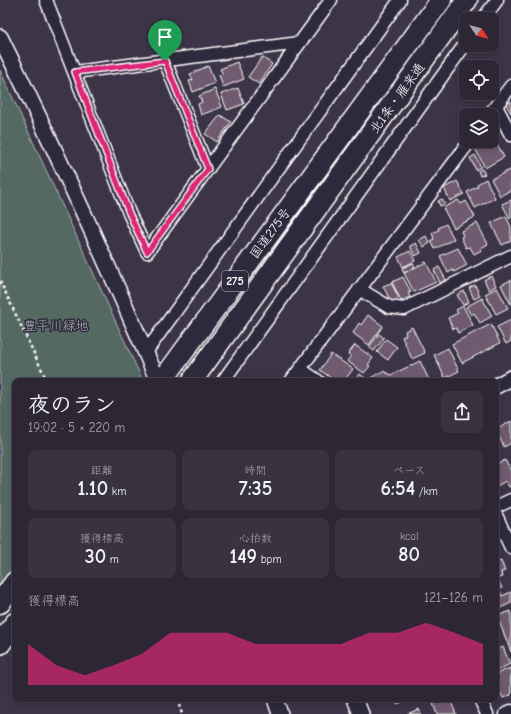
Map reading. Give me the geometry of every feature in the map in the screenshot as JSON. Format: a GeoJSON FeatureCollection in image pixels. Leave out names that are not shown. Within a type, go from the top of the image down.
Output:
{"type":"FeatureCollection","features":[{"type":"Feature","properties":{"kind":"highway","name":"北1条・雁来通"},"geometry":{"type":"LineString","coordinates":[[307,182],[441,0]]}},
{"type":"Feature","properties":{"kind":"highway","name":"北1条・雁来通"},"geometry":{"type":"LineString","coordinates":[[326,196],[467,0]]}},
{"type":"Feature","properties":{"kind":"highway","name":"国道275号"},"geometry":{"type":"LineString","coordinates":[[164,378],[307,182]]}},
{"type":"Feature","properties":{"kind":"highway","name":"国道275号"},"geometry":{"type":"LineString","coordinates":[[194,378],[326,196]]}},
{"type":"Feature","properties":{"kind":"highway"},"geometry":{"type":"LineString","coordinates":[[0,603],[12,586]]}},
{"type":"Feature","properties":{"kind":"highway"},"geometry":{"type":"LineString","coordinates":[[0,644],[12,627]]}},
{"type":"Feature","properties":{"kind":"street"},"geometry":{"type":"LineString","coordinates":[[46,0],[129,213],[147,252],[331,0]]}},
{"type":"Feature","properties":{"kind":"street"},"geometry":{"type":"LineString","coordinates":[[146,352],[400,0]]}},
{"type":"Feature","properties":{"kind":"street"},"geometry":{"type":"LineString","coordinates":[[488,12],[497,0]]}},
{"type":"Feature","properties":{"kind":"street"},"geometry":{"type":"LineString","coordinates":[[0,37],[90,225],[157,378]]}},
{"type":"Feature","properties":{"kind":"street"},"geometry":{"type":"LineString","coordinates":[[75,72],[299,43]]}},
{"type":"Feature","properties":{"kind":"street"},"geometry":{"type":"LineString","coordinates":[[225,378],[460,52]]}},
{"type":"Feature","properties":{"kind":"street"},"geometry":{"type":"LineString","coordinates":[[165,61],[208,169]]}},
{"type":"Feature","properties":{"kind":"street"},"geometry":{"type":"LineString","coordinates":[[494,108],[511,86]]}},
{"type":"Feature","properties":{"kind":"street"},"geometry":{"type":"LineString","coordinates":[[499,120],[511,135]]}},
{"type":"Feature","properties":{"kind":"street"},"geometry":{"type":"LineString","coordinates":[[294,378],[465,148]]}},
{"type":"Feature","properties":{"kind":"street"},"geometry":{"type":"LineString","coordinates":[[359,289],[389,307],[404,309],[511,256]]}},
{"type":"Feature","properties":{"kind":"street"},"geometry":{"type":"LineString","coordinates":[[300,369],[314,378]]}},
{"type":"Feature","properties":{"kind":"street"},"geometry":{"type":"LineString","coordinates":[[499,384],[511,378]]}},
{"type":"Feature","properties":{"kind":"street"},"geometry":{"type":"LineString","coordinates":[[499,506],[511,500]]}},
{"type":"Feature","properties":{"kind":"street"},"geometry":{"type":"LineString","coordinates":[[499,522],[511,548]]}},
{"type":"Feature","properties":{"kind":"street"},"geometry":{"type":"LineString","coordinates":[[276,702],[280,714]]}},
{"type":"Feature","properties":{"kind":"street"},"geometry":{"type":"LineString","coordinates":[[356,702],[361,714]]}},
{"type":"Feature","properties":{"kind":"street"},"geometry":{"type":"LineString","coordinates":[[481,702],[487,714]]}},
{"type":"Feature","properties":{"kind":"street"},"geometry":{"type":"LineString","coordinates":[[506,714],[511,711]]}},
{"type":"Feature","properties":{"kind":"path"},"geometry":{"type":"LineString","coordinates":[[0,281],[45,378]]}},
{"type":"Feature","properties":{"kind":"path"},"geometry":{"type":"LineString","coordinates":[[178,702],[182,714]]}},
{"type":"Feature","properties":{"kind":"green space","name":"豊平川緑地"},"geometry":{"type":"Polygon","coordinates":[[[0,70],[142,378],[12,378],[12,570],[0,587],[0,70]]]}},
{"type":"Feature","properties":{"kind":"building"},"geometry":{"type":"Polygon","coordinates":[[[262,57],[272,64],[259,84],[248,77],[262,57]]]}},
{"type":"Feature","properties":{"kind":"building"},"geometry":{"type":"Polygon","coordinates":[[[237,62],[244,79],[223,87],[219,75],[223,74],[220,69],[237,62]]]}},
{"type":"Feature","properties":{"kind":"building"},"geometry":{"type":"Polygon","coordinates":[[[208,66],[215,83],[193,92],[189,81],[193,80],[190,74],[208,66]]]}},
{"type":"Feature","properties":{"kind":"building"},"geometry":{"type":"Polygon","coordinates":[[[238,88],[244,104],[227,110],[221,94],[238,88]]]}},
{"type":"Feature","properties":{"kind":"building"},"geometry":{"type":"Polygon","coordinates":[[[215,89],[222,107],[201,115],[198,104],[202,102],[199,96],[215,89]]]}},
{"type":"Feature","properties":{"kind":"building"},"geometry":{"type":"Polygon","coordinates":[[[511,101],[511,113],[506,104],[511,101]]]}},
{"type":"Feature","properties":{"kind":"building"},"geometry":{"type":"Polygon","coordinates":[[[220,115],[231,122],[217,142],[205,134],[220,115]]]}},
{"type":"Feature","properties":{"kind":"building"},"geometry":{"type":"Polygon","coordinates":[[[475,148],[499,148],[504,157],[485,168],[475,148]]]}},
{"type":"Feature","properties":{"kind":"building"},"geometry":{"type":"Polygon","coordinates":[[[475,155],[481,167],[476,170],[470,158],[475,155]]]}},
{"type":"Feature","properties":{"kind":"building"},"geometry":{"type":"Polygon","coordinates":[[[482,169],[485,174],[480,176],[478,171],[482,169]]]}},
{"type":"Feature","properties":{"kind":"building"},"geometry":{"type":"Polygon","coordinates":[[[510,170],[511,190],[500,196],[491,179],[510,170]]]}},
{"type":"Feature","properties":{"kind":"building"},"geometry":{"type":"Polygon","coordinates":[[[486,179],[495,198],[475,208],[467,192],[478,186],[477,184],[486,179]]]}},
{"type":"Feature","properties":{"kind":"building"},"geometry":{"type":"Polygon","coordinates":[[[457,181],[464,194],[450,201],[444,188],[457,181]]]}},
{"type":"Feature","properties":{"kind":"building"},"geometry":{"type":"Polygon","coordinates":[[[442,199],[445,204],[440,206],[438,201],[442,199]]]}},
{"type":"Feature","properties":{"kind":"building"},"geometry":{"type":"Polygon","coordinates":[[[458,200],[461,204],[466,201],[475,217],[454,228],[443,208],[458,200]]]}},
{"type":"Feature","properties":{"kind":"building"},"geometry":{"type":"Polygon","coordinates":[[[511,200],[511,218],[510,219],[502,204],[511,200]]]}},
{"type":"Feature","properties":{"kind":"building"},"geometry":{"type":"Polygon","coordinates":[[[506,216],[511,227],[511,241],[502,245],[491,223],[506,216]]]}},
{"type":"Feature","properties":{"kind":"building"},"geometry":{"type":"Polygon","coordinates":[[[477,223],[488,244],[481,248],[482,250],[474,254],[470,247],[466,248],[461,237],[463,236],[461,231],[477,223]]]}},
{"type":"Feature","properties":{"kind":"building"},"geometry":{"type":"Polygon","coordinates":[[[446,224],[454,239],[435,249],[431,241],[434,239],[432,233],[439,230],[438,228],[446,224]]]}},
{"type":"Feature","properties":{"kind":"building"},"geometry":{"type":"Polygon","coordinates":[[[426,236],[430,243],[424,247],[419,240],[426,236]]]}},
{"type":"Feature","properties":{"kind":"building"},"geometry":{"type":"Polygon","coordinates":[[[416,243],[421,253],[415,256],[410,246],[416,243]]]}},
{"type":"Feature","properties":{"kind":"building"},"geometry":{"type":"Polygon","coordinates":[[[458,248],[467,265],[454,272],[453,270],[448,273],[440,256],[458,248]]]}},
{"type":"Feature","properties":{"kind":"building"},"geometry":{"type":"Polygon","coordinates":[[[410,251],[415,261],[403,267],[398,257],[410,251]]]}},
{"type":"Feature","properties":{"kind":"building"},"geometry":{"type":"Polygon","coordinates":[[[426,262],[436,282],[414,292],[404,273],[426,262]]]}},
{"type":"Feature","properties":{"kind":"building"},"geometry":{"type":"Polygon","coordinates":[[[413,263],[415,267],[404,273],[402,268],[413,263]]]}},
{"type":"Feature","properties":{"kind":"building"},"geometry":{"type":"Polygon","coordinates":[[[439,267],[446,280],[440,283],[434,270],[439,267]]]}},
{"type":"Feature","properties":{"kind":"building"},"geometry":{"type":"Polygon","coordinates":[[[491,276],[496,286],[489,290],[484,280],[491,276]]]}},
{"type":"Feature","properties":{"kind":"building"},"geometry":{"type":"Polygon","coordinates":[[[403,277],[411,292],[408,293],[410,297],[401,301],[392,282],[403,277]]]}},
{"type":"Feature","properties":{"kind":"building"},"geometry":{"type":"Polygon","coordinates":[[[511,280],[511,305],[501,285],[511,280]]]}},
{"type":"Feature","properties":{"kind":"building"},"geometry":{"type":"Polygon","coordinates":[[[391,283],[399,298],[391,302],[383,286],[391,283]]]}},
{"type":"Feature","properties":{"kind":"building"},"geometry":{"type":"Polygon","coordinates":[[[475,285],[480,296],[474,299],[469,288],[475,285]]]}},
{"type":"Feature","properties":{"kind":"building"},"geometry":{"type":"Polygon","coordinates":[[[497,288],[508,308],[496,314],[485,294],[497,288]]]}},
{"type":"Feature","properties":{"kind":"building"},"geometry":{"type":"Polygon","coordinates":[[[464,291],[469,302],[463,305],[457,295],[464,291]]]}},
{"type":"Feature","properties":{"kind":"building"},"geometry":{"type":"Polygon","coordinates":[[[482,298],[492,316],[480,323],[474,313],[471,315],[466,307],[482,298]]]}},
{"type":"Feature","properties":{"kind":"building"},"geometry":{"type":"Polygon","coordinates":[[[463,306],[473,325],[458,333],[456,328],[453,329],[448,318],[458,313],[456,310],[463,306]]]}},
{"type":"Feature","properties":{"kind":"building"},"geometry":{"type":"Polygon","coordinates":[[[368,315],[383,326],[369,345],[353,333],[359,323],[361,325],[368,315]]]}},
{"type":"Feature","properties":{"kind":"building"},"geometry":{"type":"Polygon","coordinates":[[[511,320],[511,341],[506,344],[497,327],[511,320]]]}},
{"type":"Feature","properties":{"kind":"building"},"geometry":{"type":"Polygon","coordinates":[[[491,324],[500,343],[462,363],[452,344],[491,324]]]}},
{"type":"Feature","properties":{"kind":"building"},"geometry":{"type":"Polygon","coordinates":[[[412,327],[425,353],[412,359],[402,337],[406,335],[405,331],[412,327]]]}},
{"type":"Feature","properties":{"kind":"building"},"geometry":{"type":"Polygon","coordinates":[[[379,334],[384,338],[374,351],[369,347],[379,334]]]}},
{"type":"Feature","properties":{"kind":"building"},"geometry":{"type":"Polygon","coordinates":[[[386,339],[397,347],[388,360],[377,352],[386,339]]]}},
{"type":"Feature","properties":{"kind":"building"},"geometry":{"type":"Polygon","coordinates":[[[355,345],[373,358],[368,365],[370,366],[364,373],[347,361],[351,356],[348,354],[355,345]]]}},
{"type":"Feature","properties":{"kind":"building"},"geometry":{"type":"Polygon","coordinates":[[[448,348],[459,371],[445,378],[434,355],[448,348]]]}},
{"type":"Feature","properties":{"kind":"building"},"geometry":{"type":"Polygon","coordinates":[[[331,354],[353,369],[346,378],[331,378],[320,370],[331,354]]]}},
{"type":"Feature","properties":{"kind":"building"},"geometry":{"type":"Polygon","coordinates":[[[420,361],[428,378],[372,377],[383,371],[391,375],[420,361]]]}},
{"type":"Feature","properties":{"kind":"building"},"geometry":{"type":"Polygon","coordinates":[[[360,374],[365,378],[357,378],[360,374]]]}},
{"type":"Feature","properties":{"kind":"building"},"geometry":{"type":"Polygon","coordinates":[[[511,421],[511,443],[504,447],[499,436],[499,428],[511,421]]]}},
{"type":"Feature","properties":{"kind":"building"},"geometry":{"type":"Polygon","coordinates":[[[505,460],[511,471],[511,486],[509,487],[506,481],[499,485],[499,463],[505,460]]]}},
{"type":"Feature","properties":{"kind":"building"},"geometry":{"type":"Polygon","coordinates":[[[501,561],[505,571],[501,572],[502,577],[499,578],[499,562],[501,561]]]}},
{"type":"Feature","properties":{"kind":"building"},"geometry":{"type":"Polygon","coordinates":[[[499,582],[502,588],[499,590],[499,582]]]}},
{"type":"Feature","properties":{"kind":"building"},"geometry":{"type":"Polygon","coordinates":[[[499,592],[502,596],[511,592],[511,603],[499,609],[499,592]]]}},
{"type":"Feature","properties":{"kind":"building"},"geometry":{"type":"Polygon","coordinates":[[[511,611],[511,652],[499,621],[499,615],[511,611]]]}},
{"type":"Feature","properties":{"kind":"building"},"geometry":{"type":"Polygon","coordinates":[[[503,647],[510,664],[499,670],[499,649],[503,647]]]}},
{"type":"Feature","properties":{"kind":"building"},"geometry":{"type":"Polygon","coordinates":[[[510,668],[511,695],[503,698],[499,690],[499,673],[510,668]]]}},
{"type":"Feature","properties":{"kind":"building"},"geometry":{"type":"Polygon","coordinates":[[[438,702],[451,702],[456,714],[437,714],[433,704],[438,702]]]}},
{"type":"Feature","properties":{"kind":"building"},"geometry":{"type":"Polygon","coordinates":[[[419,709],[421,714],[407,714],[419,709]]]}},
{"type":"Feature","properties":{"kind":"route"},"geometry":{"type":"LineString","coordinates":[[165,61],[208,169],[147,252],[129,213],[75,72],[165,61]]}}]}
